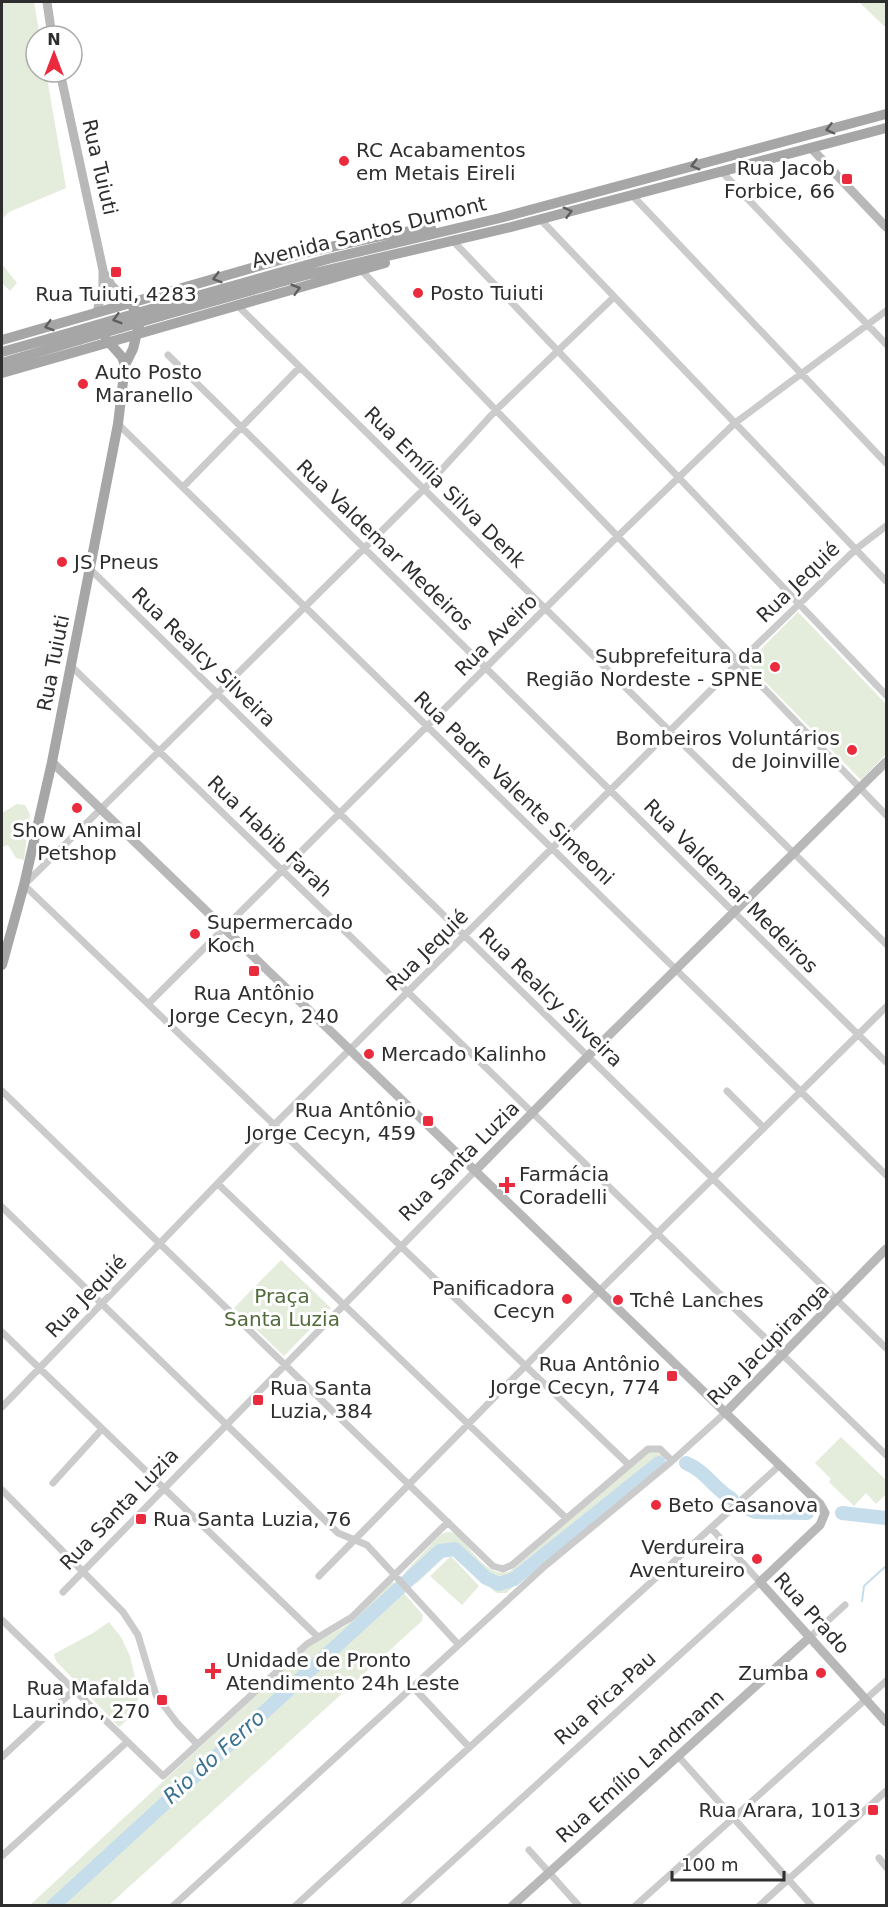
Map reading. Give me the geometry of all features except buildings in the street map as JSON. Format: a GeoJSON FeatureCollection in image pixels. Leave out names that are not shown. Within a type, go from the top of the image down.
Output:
{"type":"FeatureCollection","features":[{"type":"Feature","properties":{"kind":"main road","name":"Avenida Santos Dumont"},"geometry":{"type":"LineString","coordinates":[[2,352],[78,335],[328,259],[500,218],[886,114]]}},
{"type":"Feature","properties":{"kind":"main road","name":"Avenida Santos Dumont"},"geometry":{"type":"LineString","coordinates":[[160,311],[511,227],[886,128]]}},
{"type":"Feature","properties":{"kind":"main road"},"geometry":{"type":"LineString","coordinates":[[752,150],[750,160],[757,163]]}},
{"type":"Feature","properties":{"kind":"main road"},"geometry":{"type":"LineString","coordinates":[[2,339],[344,244],[386,235],[500,218]]}},
{"type":"Feature","properties":{"kind":"main road"},"geometry":{"type":"LineString","coordinates":[[2,373],[511,227]]}},
{"type":"Feature","properties":{"kind":"main road","name":"Rua Tuiuti"},"geometry":{"type":"LineString","coordinates":[[2,965],[24,885],[52,762],[118,424],[125,365],[137,334],[139,315],[130,303]]}},
{"type":"Feature","properties":{"kind":"main road"},"geometry":{"type":"LineString","coordinates":[[97,312],[95,322],[97,328],[122,357],[125,365]]}},
{"type":"Feature","properties":{"kind":"main road"},"geometry":{"type":"LineString","coordinates":[[133,349],[151,330]]}},
{"type":"Feature","properties":{"kind":"main road","name":"Avenida Santos Dumont"},"geometry":{"type":"LineString","coordinates":[[2,363],[78,335]]}},
{"type":"Feature","properties":{"kind":"street"},"geometry":{"type":"LineString","coordinates":[[47,2],[50,24]]}},
{"type":"Feature","properties":{"kind":"street","name":"Rua Tuiuti"},"geometry":{"type":"LineString","coordinates":[[63,84],[103,270],[103,288],[97,312]]}},
{"type":"Feature","properties":{"kind":"street"},"geometry":{"type":"LineString","coordinates":[[811,148],[886,227]]}},
{"type":"Feature","properties":{"kind":"street"},"geometry":{"type":"LineString","coordinates":[[722,172],[886,344]]}},
{"type":"Feature","properties":{"kind":"street"},"geometry":{"type":"LineString","coordinates":[[632,195],[886,463]]}},
{"type":"Feature","properties":{"kind":"street"},"geometry":{"type":"LineString","coordinates":[[540,219],[886,581]]}},
{"type":"Feature","properties":{"kind":"street"},"geometry":{"type":"LineString","coordinates":[[455,243],[886,695]]}},
{"type":"Feature","properties":{"kind":"street","name":"Rua Tuiuti"},"geometry":{"type":"LineString","coordinates":[[103,270],[112,286],[130,303]]}},
{"type":"Feature","properties":{"kind":"street"},"geometry":{"type":"LineString","coordinates":[[361,270],[886,815]]}},
{"type":"Feature","properties":{"kind":"street"},"geometry":{"type":"LineString","coordinates":[[614,297],[496,410],[424,489],[24,885],[628,1465]]}},
{"type":"Feature","properties":{"kind":"street","name":"Rua Emília Silva Denk"},"geometry":{"type":"LineString","coordinates":[[237,305],[886,944]]}},
{"type":"Feature","properties":{"kind":"street","name":"Rua Aveiro"},"geometry":{"type":"LineString","coordinates":[[148,1004],[618,536],[735,423],[886,311]]}},
{"type":"Feature","properties":{"kind":"street","name":"Rua Valdemar Medeiros"},"geometry":{"type":"LineString","coordinates":[[168,355],[886,1062]]}},
{"type":"Feature","properties":{"kind":"street"},"geometry":{"type":"LineString","coordinates":[[183,487],[300,367]]}},
{"type":"Feature","properties":{"kind":"street","name":"Rua Padre Valente Simeoni"},"geometry":{"type":"LineString","coordinates":[[118,424],[886,1175]]}},
{"type":"Feature","properties":{"kind":"street","name":"Rua Jequié"},"geometry":{"type":"LineString","coordinates":[[2,1407],[274,1125],[610,790],[798,603],[856,549],[886,526]]}},
{"type":"Feature","properties":{"kind":"street","name":"Rua Realcy Silveira"},"geometry":{"type":"LineString","coordinates":[[90,569],[886,1348]]}},
{"type":"Feature","properties":{"kind":"street","name":"Rua Habib Farah"},"geometry":{"type":"LineString","coordinates":[[71,666],[886,1455]]}},
{"type":"Feature","properties":{"kind":"street"},"geometry":{"type":"LineString","coordinates":[[52,762],[780,1465],[295,1905]]}},
{"type":"Feature","properties":{"kind":"street","name":"Rua Santa Luzia"},"geometry":{"type":"LineString","coordinates":[[63,1592],[588,1056],[886,762]]}},
{"type":"Feature","properties":{"kind":"street"},"geometry":{"type":"LineString","coordinates":[[318,1576],[599,1291],[886,1008]]}},
{"type":"Feature","properties":{"kind":"street"},"geometry":{"type":"LineString","coordinates":[[2,1091],[493,1566],[503,1569],[512,1565],[644,1451],[651,1448],[660,1449],[672,1461]]}},
{"type":"Feature","properties":{"kind":"street"},"geometry":{"type":"LineString","coordinates":[[727,1091],[764,1128]]}},
{"type":"Feature","properties":{"kind":"street"},"geometry":{"type":"LineString","coordinates":[[218,1184],[566,1518]]}},
{"type":"Feature","properties":{"kind":"street"},"geometry":{"type":"LineString","coordinates":[[2,1207],[338,1533],[368,1545],[459,1644]]}},
{"type":"Feature","properties":{"kind":"street","name":"Rua Jacupiranga"},"geometry":{"type":"LineString","coordinates":[[173,1905],[545,1566],[672,1461],[725,1413],[886,1249]]}},
{"type":"Feature","properties":{"kind":"street"},"geometry":{"type":"LineString","coordinates":[[2,1332],[317,1636]]}},
{"type":"Feature","properties":{"kind":"street"},"geometry":{"type":"LineString","coordinates":[[53,1483],[102,1429]]}},
{"type":"Feature","properties":{"kind":"street","name":"Rua Pica-Pau"},"geometry":{"type":"LineString","coordinates":[[403,1905],[820,1526],[825,1513],[820,1504],[780,1465]]}},
{"type":"Feature","properties":{"kind":"street"},"geometry":{"type":"LineString","coordinates":[[2,1490],[84,1571],[130,1622],[143,1648],[156,1695],[177,1723],[197,1744]]}},
{"type":"Feature","properties":{"kind":"street"},"geometry":{"type":"LineString","coordinates":[[2,1620],[163,1776],[317,1636],[352,1617],[397,1578],[448,1522]]}},
{"type":"Feature","properties":{"kind":"street","name":"Rua Prado"},"geometry":{"type":"LineString","coordinates":[[711,1528],[886,1722]]}},
{"type":"Feature","properties":{"kind":"street","name":"Rua Emílio Landmann"},"geometry":{"type":"LineString","coordinates":[[512,1905],[845,1605]]}},
{"type":"Feature","properties":{"kind":"street"},"geometry":{"type":"LineString","coordinates":[[635,1905],[886,1681]]}},
{"type":"Feature","properties":{"kind":"street"},"geometry":{"type":"LineString","coordinates":[[412,1686],[469,1747]]}},
{"type":"Feature","properties":{"kind":"street"},"geometry":{"type":"LineString","coordinates":[[2,1757],[74,1690]]}},
{"type":"Feature","properties":{"kind":"street"},"geometry":{"type":"LineString","coordinates":[[2,1856],[127,1742]]}},
{"type":"Feature","properties":{"kind":"street"},"geometry":{"type":"LineString","coordinates":[[678,1756],[812,1905]]}},
{"type":"Feature","properties":{"kind":"street"},"geometry":{"type":"LineString","coordinates":[[759,1905],[886,1791]]}},
{"type":"Feature","properties":{"kind":"street"},"geometry":{"type":"LineString","coordinates":[[529,1850],[579,1905]]}},
{"type":"Feature","properties":{"kind":"street"},"geometry":{"type":"LineString","coordinates":[[879,1858],[886,1867]]}},
{"type":"Feature","properties":{"kind":"green space"},"geometry":{"type":"Polygon","coordinates":[[[2,2],[34,2],[38,24],[24,24],[24,84],[48,84],[66,188],[9,212],[2,219],[2,2]]]}},
{"type":"Feature","properties":{"kind":"green space"},"geometry":{"type":"Polygon","coordinates":[[[859,2],[886,2],[886,28],[859,2]]]}},
{"type":"Feature","properties":{"kind":"green space"},"geometry":{"type":"Polygon","coordinates":[[[2,264],[17,283],[10,291],[2,283],[2,264]]]}},
{"type":"Feature","properties":{"kind":"green space"},"geometry":{"type":"Polygon","coordinates":[[[798,612],[886,704],[886,754],[861,780],[747,663],[798,612]]]}},
{"type":"Feature","properties":{"kind":"green space"},"geometry":{"type":"Polygon","coordinates":[[[17,804],[25,805],[30,814],[24,860],[16,858],[8,845],[2,847],[2,813],[17,804]]]}},
{"type":"Feature","properties":{"kind":"green space","name":"Praça Santa Luzia"},"geometry":{"type":"Polygon","coordinates":[[[281,1260],[331,1308],[284,1356],[234,1308],[281,1260]]]}},
{"type":"Feature","properties":{"kind":"green space"},"geometry":{"type":"Polygon","coordinates":[[[841,1437],[886,1480],[886,1494],[876,1504],[866,1493],[854,1506],[829,1482],[831,1479],[815,1463],[841,1437]]]}},
{"type":"Feature","properties":{"kind":"green space"},"geometry":{"type":"Polygon","coordinates":[[[650,1451],[656,1451],[664,1457],[663,1461],[506,1593],[496,1593],[453,1552],[450,1552],[417,1583],[411,1585],[406,1582],[403,1576],[406,1571],[440,1535],[447,1532],[458,1535],[488,1567],[502,1573],[510,1571],[650,1451]]]}},
{"type":"Feature","properties":{"kind":"green space"},"geometry":{"type":"Polygon","coordinates":[[[451,1556],[479,1586],[462,1605],[430,1576],[451,1556]]]}},
{"type":"Feature","properties":{"kind":"green space"},"geometry":{"type":"Polygon","coordinates":[[[390,1582],[395,1583],[423,1615],[422,1621],[109,1905],[29,1906],[309,1646],[347,1625],[390,1582]]]}},
{"type":"Feature","properties":{"kind":"green space"},"geometry":{"type":"Polygon","coordinates":[[[109,1622],[121,1637],[130,1656],[139,1695],[134,1714],[119,1727],[56,1661],[54,1654],[109,1622]]]}},
{"type":"Feature","properties":{"kind":"waterway","name":"Rio do Ferro"},"geometry":{"type":"LineString","coordinates":[[53,1906],[440,1551],[455,1549],[486,1578],[499,1584],[514,1579],[659,1463]]}},
{"type":"Feature","properties":{"kind":"waterway","name":"Rio do Ferro"},"geometry":{"type":"LineString","coordinates":[[686,1463],[732,1499]]}},
{"type":"Feature","properties":{"kind":"waterway","name":"Rio do Ferro"},"geometry":{"type":"LineString","coordinates":[[744,1507],[755,1512],[807,1513]]}},
{"type":"Feature","properties":{"kind":"waterway","name":"Rio do Ferro"},"geometry":{"type":"LineString","coordinates":[[842,1513],[886,1518]]}},
{"type":"Feature","properties":{"kind":"waterway"},"geometry":{"type":"LineString","coordinates":[[862,1601],[864,1586],[886,1566]]}},
{"type":"Feature","properties":{"kind":"place","name":"RC Acabamentos em Metais Eireli"},"geometry":{"type":"Point","coordinates":[344,161]}},
{"type":"Feature","properties":{"kind":"place","name":"Rua Jacob Forbice, 66"},"geometry":{"type":"Point","coordinates":[847,179]}},
{"type":"Feature","properties":{"kind":"place","name":"Rua Tuiuti, 4283"},"geometry":{"type":"Point","coordinates":[116,272]}},
{"type":"Feature","properties":{"kind":"place","name":"Posto Tuiuti"},"geometry":{"type":"Point","coordinates":[418,293]}},
{"type":"Feature","properties":{"kind":"place","name":"Auto Posto Maranello"},"geometry":{"type":"Point","coordinates":[83,384]}},
{"type":"Feature","properties":{"kind":"place","name":"JS Pneus"},"geometry":{"type":"Point","coordinates":[62,562]}},
{"type":"Feature","properties":{"kind":"place","name":"Subprefeitura da Região Nordeste - SPNE"},"geometry":{"type":"Point","coordinates":[775,667]}},
{"type":"Feature","properties":{"kind":"place","name":"Bombeiros Voluntários de Joinville"},"geometry":{"type":"Point","coordinates":[852,750]}},
{"type":"Feature","properties":{"kind":"place","name":"Show Animal Petshop"},"geometry":{"type":"Point","coordinates":[77,808]}},
{"type":"Feature","properties":{"kind":"place","name":"Supermercado Koch"},"geometry":{"type":"Point","coordinates":[195,934]}},
{"type":"Feature","properties":{"kind":"place","name":"Rua Antônio Jorge Cecyn, 240"},"geometry":{"type":"Point","coordinates":[254,971]}},
{"type":"Feature","properties":{"kind":"place","name":"Mercado Kalinho"},"geometry":{"type":"Point","coordinates":[369,1054]}},
{"type":"Feature","properties":{"kind":"place","name":"Rua Antônio Jorge Cecyn, 459"},"geometry":{"type":"Point","coordinates":[428,1121]}},
{"type":"Feature","properties":{"kind":"place","name":"Farmácia Coradelli"},"geometry":{"type":"Point","coordinates":[507,1185]}},
{"type":"Feature","properties":{"kind":"place","name":"Panificadora Cecyn"},"geometry":{"type":"Point","coordinates":[567,1299]}},
{"type":"Feature","properties":{"kind":"place","name":"Tchê Lanches"},"geometry":{"type":"Point","coordinates":[618,1300]}},
{"type":"Feature","properties":{"kind":"place","name":"Rua Antônio Jorge Cecyn, 774"},"geometry":{"type":"Point","coordinates":[672,1376]}},
{"type":"Feature","properties":{"kind":"place","name":"Rua Santa Luzia, 384"},"geometry":{"type":"Point","coordinates":[258,1400]}},
{"type":"Feature","properties":{"kind":"place","name":"Beto Casanova"},"geometry":{"type":"Point","coordinates":[656,1505]}},
{"type":"Feature","properties":{"kind":"place","name":"Rua Santa Luzia, 76"},"geometry":{"type":"Point","coordinates":[141,1519]}},
{"type":"Feature","properties":{"kind":"place","name":"Verdureira Aventureiro"},"geometry":{"type":"Point","coordinates":[757,1559]}},
{"type":"Feature","properties":{"kind":"place","name":"Unidade de Pronto Atendimento 24h Leste"},"geometry":{"type":"Point","coordinates":[213,1671]}},
{"type":"Feature","properties":{"kind":"place","name":"Zumba"},"geometry":{"type":"Point","coordinates":[821,1673]}},
{"type":"Feature","properties":{"kind":"place","name":"Rua Mafalda Laurindo, 270"},"geometry":{"type":"Point","coordinates":[162,1700]}},
{"type":"Feature","properties":{"kind":"place","name":"Rua Arara, 1013"},"geometry":{"type":"Point","coordinates":[873,1810]}}]}
